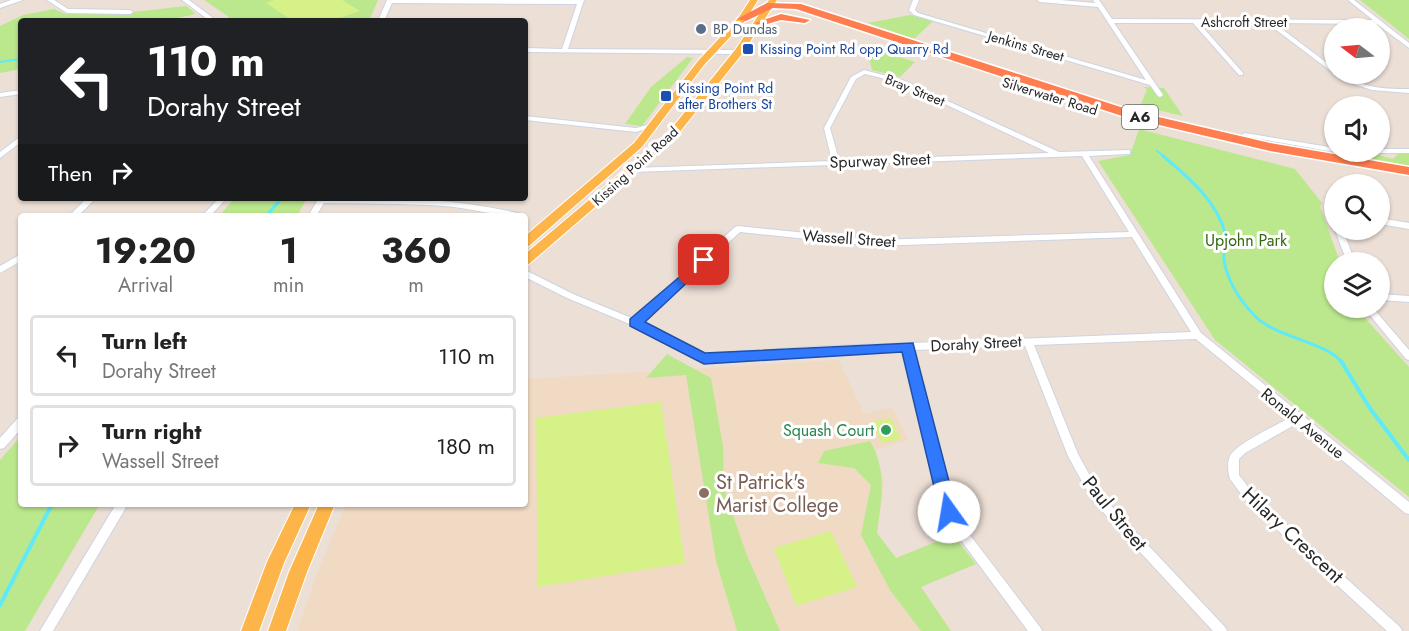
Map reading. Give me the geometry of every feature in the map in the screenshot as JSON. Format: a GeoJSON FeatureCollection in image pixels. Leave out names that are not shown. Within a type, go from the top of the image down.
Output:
{"type":"FeatureCollection","features":[{"type":"Feature","properties":{"kind":"highway","name":"Silverwater Road"},"geometry":{"type":"LineString","coordinates":[[815,0],[833,11],[908,42]]}},
{"type":"Feature","properties":{"kind":"highway","name":"Silverwater Road"},"geometry":{"type":"LineString","coordinates":[[765,3],[803,8],[1129,114],[1270,147],[1409,171]]}},
{"type":"Feature","properties":{"kind":"highway","name":"Silverwater Road"},"geometry":{"type":"LineString","coordinates":[[765,3],[806,20],[1175,133],[1267,154],[1409,180]]}},
{"type":"Feature","properties":{"kind":"highway"},"geometry":{"type":"LineString","coordinates":[[742,19],[765,3]]}},
{"type":"Feature","properties":{"kind":"highway"},"geometry":{"type":"LineString","coordinates":[[760,23],[781,16],[806,20]]}},
{"type":"Feature","properties":{"kind":"main road","name":"Kissing Point Road"},"geometry":{"type":"LineString","coordinates":[[528,258],[671,136],[760,23],[765,3]]}},
{"type":"Feature","properties":{"kind":"main road","name":"Kissing Point Road"},"geometry":{"type":"LineString","coordinates":[[528,240],[621,162],[655,125],[711,52],[742,19]]}},
{"type":"Feature","properties":{"kind":"main road"},"geometry":{"type":"LineString","coordinates":[[250,631],[276,562],[302,507]]}},
{"type":"Feature","properties":{"kind":"main road"},"geometry":{"type":"LineString","coordinates":[[277,631],[298,572],[326,507]]}},
{"type":"Feature","properties":{"kind":"street"},"geometry":{"type":"LineString","coordinates":[[0,6],[19,0]]}},
{"type":"Feature","properties":{"kind":"street"},"geometry":{"type":"LineString","coordinates":[[50,0],[67,11],[130,12]]}},
{"type":"Feature","properties":{"kind":"street"},"geometry":{"type":"LineString","coordinates":[[185,0],[210,18]]}},
{"type":"Feature","properties":{"kind":"street","name":"Jenkins Street"},"geometry":{"type":"LineString","coordinates":[[916,0],[912,8],[916,14],[1151,83]]}},
{"type":"Feature","properties":{"kind":"street"},"geometry":{"type":"LineString","coordinates":[[1040,0],[1097,2],[1160,95]]}},
{"type":"Feature","properties":{"kind":"street"},"geometry":{"type":"LineString","coordinates":[[1351,0],[1374,18]]}},
{"type":"Feature","properties":{"kind":"street"},"geometry":{"type":"LineString","coordinates":[[382,18],[389,1],[580,1],[565,50]]}},
{"type":"Feature","properties":{"kind":"street","name":"Ashcroft Street"},"geometry":{"type":"LineString","coordinates":[[1110,21],[1324,22]]}},
{"type":"Feature","properties":{"kind":"street"},"geometry":{"type":"LineString","coordinates":[[1194,21],[1241,74]]}},
{"type":"Feature","properties":{"kind":"street"},"geometry":{"type":"LineString","coordinates":[[1269,22],[1324,64]]}},
{"type":"Feature","properties":{"kind":"street"},"geometry":{"type":"LineString","coordinates":[[1390,31],[1409,46]]}},
{"type":"Feature","properties":{"kind":"street"},"geometry":{"type":"LineString","coordinates":[[528,50],[739,52]]}},
{"type":"Feature","properties":{"kind":"street","name":"Bray Street"},"geometry":{"type":"LineString","coordinates":[[836,162],[827,128],[853,78],[864,72],[900,81],[1058,154]]}},
{"type":"Feature","properties":{"kind":"street"},"geometry":{"type":"LineString","coordinates":[[1355,84],[1369,89],[1409,91]]}},
{"type":"Feature","properties":{"kind":"street"},"geometry":{"type":"LineString","coordinates":[[0,95],[18,92]]}},
{"type":"Feature","properties":{"kind":"street"},"geometry":{"type":"LineString","coordinates":[[528,118],[624,129],[645,129],[655,125]]}},
{"type":"Feature","properties":{"kind":"street"},"geometry":{"type":"LineString","coordinates":[[1245,135],[1324,148]]}},
{"type":"Feature","properties":{"kind":"street"},"geometry":{"type":"LineString","coordinates":[[0,156],[18,141]]}},
{"type":"Feature","properties":{"kind":"street"},"geometry":{"type":"LineString","coordinates":[[1390,151],[1409,151]]}},
{"type":"Feature","properties":{"kind":"street","name":"Spurway Street"},"geometry":{"type":"LineString","coordinates":[[633,170],[1127,152]]}},
{"type":"Feature","properties":{"kind":"street"},"geometry":{"type":"LineString","coordinates":[[1084,154],[1198,335]]}},
{"type":"Feature","properties":{"kind":"street"},"geometry":{"type":"LineString","coordinates":[[76,213],[89,201]]}},
{"type":"Feature","properties":{"kind":"street"},"geometry":{"type":"LineString","coordinates":[[209,213],[220,201]]}},
{"type":"Feature","properties":{"kind":"street"},"geometry":{"type":"LineString","coordinates":[[386,201],[450,203],[491,208],[508,213]]}},
{"type":"Feature","properties":{"kind":"street"},"geometry":{"type":"LineString","coordinates":[[1390,223],[1409,226]]}},
{"type":"Feature","properties":{"kind":"street","name":"Wassell Street"},"geometry":{"type":"LineString","coordinates":[[635,323],[738,229],[875,243],[1135,234]]}},
{"type":"Feature","properties":{"kind":"street"},"geometry":{"type":"LineString","coordinates":[[0,270],[18,259]]}},
{"type":"Feature","properties":{"kind":"street","name":"Dorahy Street"},"geometry":{"type":"LineString","coordinates":[[528,275],[570,296],[635,323],[704,358],[1028,341],[1198,335]]}},
{"type":"Feature","properties":{"kind":"street"},"geometry":{"type":"LineString","coordinates":[[1390,298],[1409,299]]}},
{"type":"Feature","properties":{"kind":"street"},"geometry":{"type":"LineString","coordinates":[[1377,318],[1409,356]]}},
{"type":"Feature","properties":{"kind":"street","name":"Ronald Avenue"},"geometry":{"type":"LineString","coordinates":[[1198,335],[1409,509]]}},
{"type":"Feature","properties":{"kind":"street","name":"Paul Street"},"geometry":{"type":"LineString","coordinates":[[1028,341],[1073,456],[1096,497],[1221,631]]}},
{"type":"Feature","properties":{"kind":"street"},"geometry":{"type":"LineString","coordinates":[[908,347],[952,520],[1036,631]]}},
{"type":"Feature","properties":{"kind":"street","name":"Hilary Crescent"},"geometry":{"type":"LineString","coordinates":[[1297,418],[1241,450],[1234,458],[1234,476],[1251,500],[1396,631]]}},
{"type":"Feature","properties":{"kind":"street"},"geometry":{"type":"LineString","coordinates":[[0,445],[18,425]]}},
{"type":"Feature","properties":{"kind":"street"},"geometry":{"type":"LineString","coordinates":[[46,631],[120,507]]}},
{"type":"Feature","properties":{"kind":"shaded area","name":"St Patrick's Marist College"},"geometry":{"type":"Polygon","coordinates":[[[839,360],[864,414],[892,407],[908,440],[875,450],[884,482],[877,533],[951,631],[297,631],[317,574],[345,507],[528,507],[528,379],[839,360]]]}},
{"type":"Feature","properties":{"kind":"green space"},"geometry":{"type":"Polygon","coordinates":[[[204,0],[378,0],[370,18],[229,17],[204,0]]]}},
{"type":"Feature","properties":{"kind":"green space"},"geometry":{"type":"Polygon","coordinates":[[[274,0],[342,0],[360,11],[340,18],[288,18],[266,3],[274,0]]]}},
{"type":"Feature","properties":{"kind":"green space"},"geometry":{"type":"Polygon","coordinates":[[[1360,0],[1409,0],[1409,39],[1390,24],[1390,18],[1383,18],[1360,0]]]}},
{"type":"Feature","properties":{"kind":"green space"},"geometry":{"type":"Polygon","coordinates":[[[186,6],[196,14],[177,18],[18,18],[18,70],[0,73],[0,26],[23,15],[54,9],[66,14],[132,14],[133,12],[186,6]]]}},
{"type":"Feature","properties":{"kind":"green space"},"geometry":{"type":"Polygon","coordinates":[[[910,15],[933,21],[914,39],[868,23],[910,15]]]}},
{"type":"Feature","properties":{"kind":"green space"},"geometry":{"type":"Polygon","coordinates":[[[866,46],[915,62],[900,77],[872,70],[866,46]]]}},
{"type":"Feature","properties":{"kind":"green space"},"geometry":{"type":"Polygon","coordinates":[[[687,57],[693,58],[642,126],[625,124],[651,87],[687,57]]]}},
{"type":"Feature","properties":{"kind":"green space"},"geometry":{"type":"Polygon","coordinates":[[[1144,87],[1164,88],[1183,116],[1140,106],[1147,90],[1144,87]]]}},
{"type":"Feature","properties":{"kind":"green space","name":"Upjohn Park"},"geometry":{"type":"Polygon","coordinates":[[[1139,129],[1295,169],[1322,203],[1320,207],[1324,218],[1324,240],[1332,240],[1336,252],[1324,252],[1324,318],[1365,318],[1409,367],[1409,497],[1215,340],[1098,161],[1130,155],[1139,129]]]}},
{"type":"Feature","properties":{"kind":"green space"},"geometry":{"type":"Polygon","coordinates":[[[1398,154],[1409,154],[1409,166],[1389,162],[1390,158],[1393,159],[1398,154]]]}},
{"type":"Feature","properties":{"kind":"green space"},"geometry":{"type":"Polygon","coordinates":[[[232,201],[305,201],[299,213],[222,213],[232,201]]]}},
{"type":"Feature","properties":{"kind":"green space"},"geometry":{"type":"Polygon","coordinates":[[[667,354],[711,378],[723,446],[724,489],[746,553],[780,631],[737,631],[716,561],[686,375],[646,378],[667,354]]]}},
{"type":"Feature","properties":{"kind":"green space"},"geometry":{"type":"Polygon","coordinates":[[[661,402],[685,563],[538,587],[536,418],[661,402]]]}},
{"type":"Feature","properties":{"kind":"green space","name":"Squash Court"},"geometry":{"type":"Polygon","coordinates":[[[891,418],[901,439],[882,443],[872,422],[891,418]]]}},
{"type":"Feature","properties":{"kind":"green space"},"geometry":{"type":"Polygon","coordinates":[[[18,439],[18,507],[98,507],[25,631],[0,631],[0,460],[18,439]]]}},
{"type":"Feature","properties":{"kind":"green space"},"geometry":{"type":"Polygon","coordinates":[[[870,441],[876,452],[882,486],[877,533],[896,558],[953,535],[976,564],[921,587],[951,631],[921,631],[890,590],[861,535],[871,485],[854,468],[818,463],[824,451],[870,441]]]}},
{"type":"Feature","properties":{"kind":"green space"},"geometry":{"type":"Polygon","coordinates":[[[831,531],[857,587],[796,606],[774,548],[831,531]]]}},
{"type":"Feature","properties":{"kind":"waterway"},"geometry":{"type":"LineString","coordinates":[[0,62],[18,59]]}},
{"type":"Feature","properties":{"kind":"waterway"},"geometry":{"type":"LineString","coordinates":[[1157,151],[1165,157]]}},
{"type":"Feature","properties":{"kind":"waterway"},"geometry":{"type":"LineString","coordinates":[[1163,156],[1200,190],[1215,210],[1225,233],[1224,261],[1228,276],[1235,290],[1255,316],[1275,329],[1326,350],[1342,363]]}},
{"type":"Feature","properties":{"kind":"waterway"},"geometry":{"type":"LineString","coordinates":[[269,213],[279,201]]}},
{"type":"Feature","properties":{"kind":"waterway"},"geometry":{"type":"LineString","coordinates":[[1341,361],[1369,407],[1409,460]]}},
{"type":"Feature","properties":{"kind":"waterway"},"geometry":{"type":"LineString","coordinates":[[0,605],[50,507]]}},
{"type":"Feature","properties":{"kind":"place","name":"BP Dundas"},"geometry":{"type":"Point","coordinates":[701,29]}},
{"type":"Feature","properties":{"kind":"place","name":"Kissing Point Rd opp Quarry Rd"},"geometry":{"type":"Point","coordinates":[748,49]}},
{"type":"Feature","properties":{"kind":"place","name":"Kissing Point Rd after Brothers St"},"geometry":{"type":"Point","coordinates":[666,96]}},
{"type":"Feature","properties":{"kind":"place","name":"Squash Court"},"geometry":{"type":"Point","coordinates":[886,430]}},
{"type":"Feature","properties":{"kind":"place","name":"St Patrick's Marist College"},"geometry":{"type":"Point","coordinates":[704,493]}},
{"type":"Feature","properties":{"kind":"route"},"geometry":{"type":"LineString","coordinates":[[704,260],[635,323],[704,358],[908,347],[949,512]]}}]}
